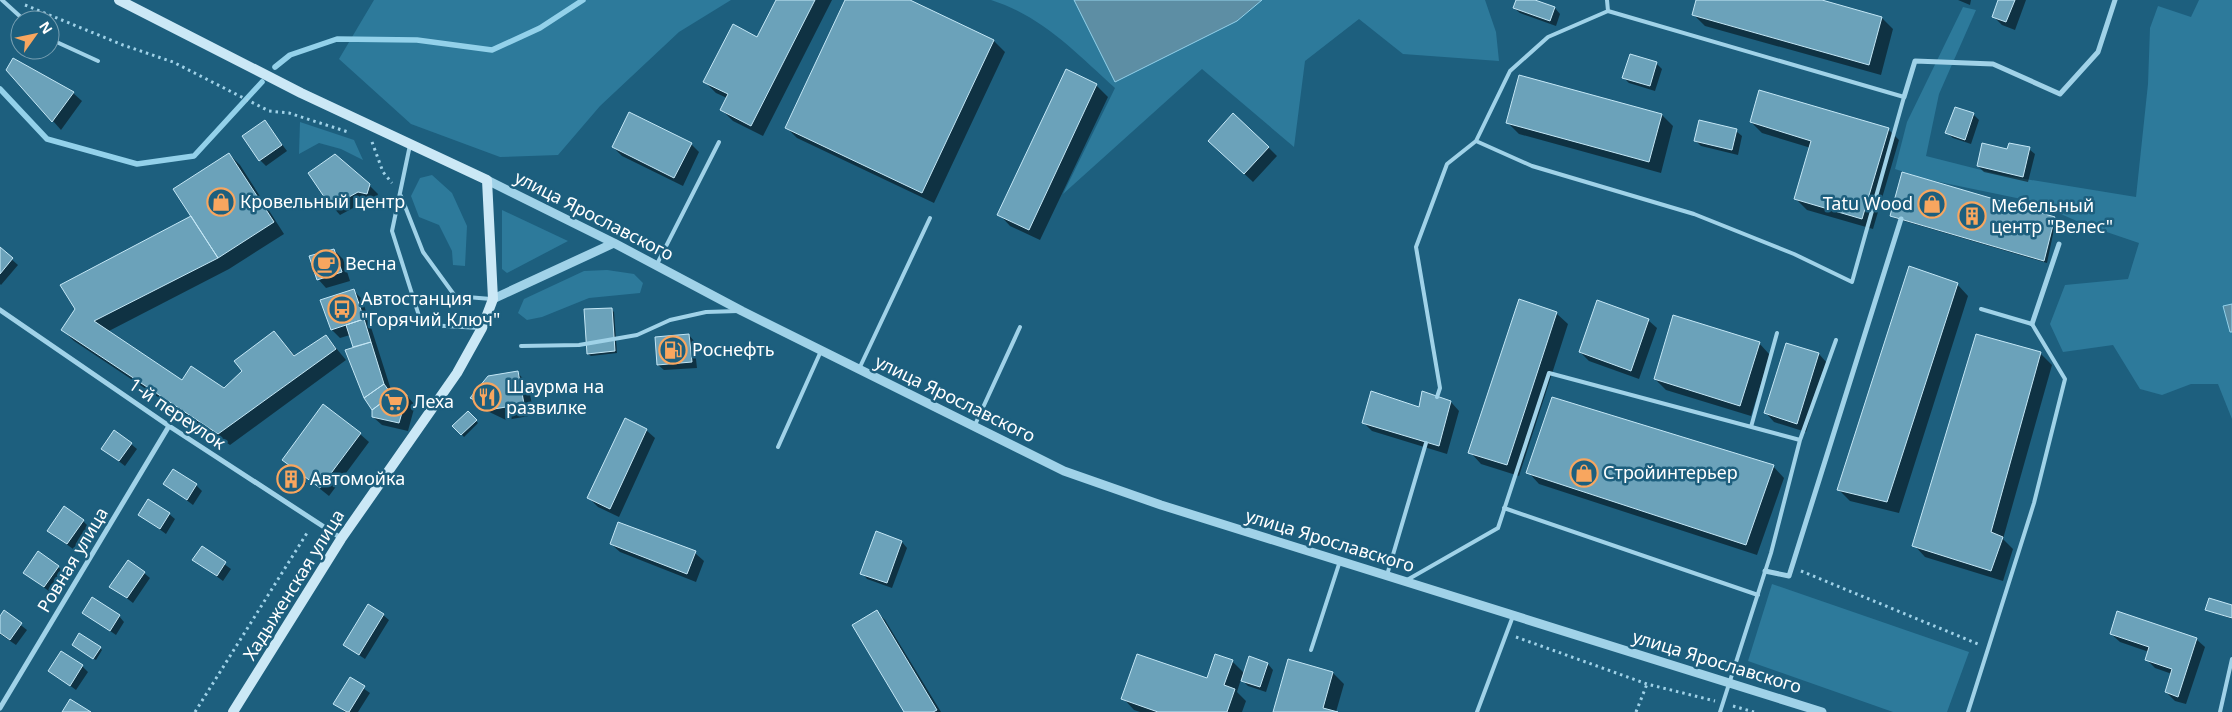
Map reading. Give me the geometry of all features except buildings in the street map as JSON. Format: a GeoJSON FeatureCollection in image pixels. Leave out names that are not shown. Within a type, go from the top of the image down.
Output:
{"type":"FeatureCollection","features":[{"type":"Feature","properties":{"kind":"main road","name":"улица Ярославского"},"geometry":{"type":"LineString","coordinates":[[120,0],[301,93],[486,180]]}},
{"type":"Feature","properties":{"kind":"main road","name":"Хадыженская улица"},"geometry":{"type":"LineString","coordinates":[[233,712],[341,539],[457,373],[482,328],[493,299],[486,180]]}},
{"type":"Feature","properties":{"kind":"street"},"geometry":{"type":"LineString","coordinates":[[1904,97],[1915,61],[1993,64],[2060,94],[2098,52],[2116,0]]}},
{"type":"Feature","properties":{"kind":"street","name":"улица Ярославского"},"geometry":{"type":"LineString","coordinates":[[486,180],[614,243],[821,351],[1064,471],[1161,505],[1822,712]]}},
{"type":"Feature","properties":{"kind":"street"},"geometry":{"type":"LineString","coordinates":[[1765,571],[1789,576],[1901,219]]}},
{"type":"Feature","properties":{"kind":"street"},"geometry":{"type":"LineString","coordinates":[[493,299],[614,243]]}},
{"type":"Feature","properties":{"kind":"street"},"geometry":{"type":"LineString","coordinates":[[2032,324],[2059,244]]}},
{"type":"Feature","properties":{"kind":"street","name":"1-й переулок"},"geometry":{"type":"LineString","coordinates":[[0,310],[169,426],[341,539]]}},
{"type":"Feature","properties":{"kind":"street","name":"Ровная улица"},"geometry":{"type":"LineString","coordinates":[[0,708],[169,426]]}},
{"type":"Feature","properties":{"kind":"lane"},"geometry":{"type":"LineString","coordinates":[[2,0],[13,10]]}},
{"type":"Feature","properties":{"kind":"lane"},"geometry":{"type":"LineString","coordinates":[[1607,0],[1608,11]]}},
{"type":"Feature","properties":{"kind":"lane"},"geometry":{"type":"LineString","coordinates":[[1437,396],[1440,388],[1416,247],[1447,164],[1476,141],[1510,71],[1548,38],[1608,11],[1904,97],[1852,282],[1794,254],[1694,214],[1532,166],[1476,141]]}},
{"type":"Feature","properties":{"kind":"lane"},"geometry":{"type":"LineString","coordinates":[[60,43],[98,61]]}},
{"type":"Feature","properties":{"kind":"lane"},"geometry":{"type":"LineString","coordinates":[[656,266],[718,142]]}},
{"type":"Feature","properties":{"kind":"lane"},"geometry":{"type":"LineString","coordinates":[[410,145],[392,231],[420,319],[428,325],[482,328]]}},
{"type":"Feature","properties":{"kind":"lane"},"geometry":{"type":"LineString","coordinates":[[400,194],[423,252],[455,296],[493,299]]}},
{"type":"Feature","properties":{"kind":"lane"},"geometry":{"type":"LineString","coordinates":[[859,370],[930,218]]}},
{"type":"Feature","properties":{"kind":"lane"},"geometry":{"type":"LineString","coordinates":[[1968,712],[2034,503],[2066,379],[2032,324],[1981,309]]}},
{"type":"Feature","properties":{"kind":"lane"},"geometry":{"type":"LineString","coordinates":[[520,346],[579,345],[636,335],[670,320],[706,312],[742,311]]}},
{"type":"Feature","properties":{"kind":"lane"},"geometry":{"type":"LineString","coordinates":[[974,427],[1020,327]]}},
{"type":"Feature","properties":{"kind":"lane"},"geometry":{"type":"LineString","coordinates":[[1751,427],[1777,333]]}},
{"type":"Feature","properties":{"kind":"lane"},"geometry":{"type":"LineString","coordinates":[[1720,712],[1758,595],[1800,440],[1836,340]]}},
{"type":"Feature","properties":{"kind":"lane"},"geometry":{"type":"LineString","coordinates":[[778,447],[821,351]]}},
{"type":"Feature","properties":{"kind":"lane"},"geometry":{"type":"LineString","coordinates":[[1405,582],[1498,528],[1549,373],[1800,440]]}},
{"type":"Feature","properties":{"kind":"lane"},"geometry":{"type":"LineString","coordinates":[[1387,576],[1426,443]]}},
{"type":"Feature","properties":{"kind":"lane"},"geometry":{"type":"LineString","coordinates":[[1504,508],[1758,595]]}},
{"type":"Feature","properties":{"kind":"lane"},"geometry":{"type":"LineString","coordinates":[[1312,650],[1340,561]]}},
{"type":"Feature","properties":{"kind":"lane"},"geometry":{"type":"LineString","coordinates":[[1477,712],[1513,615]]}},
{"type":"Feature","properties":{"kind":"lane"},"geometry":{"type":"LineString","coordinates":[[2220,712],[2232,660]]}},
{"type":"Feature","properties":{"kind":"path"},"geometry":{"type":"LineString","coordinates":[[32,7],[124,45],[173,62],[270,111],[289,113],[356,136]]}},
{"type":"Feature","properties":{"kind":"path"},"geometry":{"type":"LineString","coordinates":[[364,139],[373,142],[383,172],[400,194]]}},
{"type":"Feature","properties":{"kind":"path"},"geometry":{"type":"LineString","coordinates":[[195,712],[307,532]]}},
{"type":"Feature","properties":{"kind":"path"},"geometry":{"type":"LineString","coordinates":[[1792,567],[1988,648]]}},
{"type":"Feature","properties":{"kind":"path"},"geometry":{"type":"LineString","coordinates":[[1506,634],[1647,684],[1754,712]]}},
{"type":"Feature","properties":{"kind":"path"},"geometry":{"type":"LineString","coordinates":[[1636,712],[1647,684]]}},
{"type":"Feature","properties":{"kind":"shaded area"},"geometry":{"type":"Polygon","coordinates":[[[374,0],[731,0],[679,32],[600,106],[558,155],[500,157],[411,124],[339,59],[374,0]]]}},
{"type":"Feature","properties":{"kind":"shaded area"},"geometry":{"type":"Polygon","coordinates":[[[991,0],[1485,0],[1496,32],[1499,61],[1403,54],[1359,19],[1305,61],[1294,147],[1202,69],[1063,194],[1115,88],[1058,37],[1026,16],[991,0]]]}},
{"type":"Feature","properties":{"kind":"shaded area"},"geometry":{"type":"Polygon","coordinates":[[[1074,0],[1262,0],[1237,21],[1115,82],[1074,0]]]}},
{"type":"Feature","properties":{"kind":"shaded area"},"geometry":{"type":"Polygon","coordinates":[[[2199,0],[2232,0],[2232,304],[2223,306],[2230,331],[2232,332],[2232,419],[2218,384],[2191,384],[2162,395],[2140,389],[2113,345],[2063,352],[2050,324],[2065,285],[2128,279],[2139,243],[2086,225],[2031,201],[1925,179],[1895,169],[1907,122],[1963,7],[1976,10],[1939,94],[1926,156],[2001,175],[2136,197],[2148,84],[2150,28],[2158,6],[2191,17],[2199,0]]]}},
{"type":"Feature","properties":{"kind":"shaded area"},"geometry":{"type":"Polygon","coordinates":[[[300,122],[354,140],[363,160],[341,149],[319,143],[299,154],[300,122]]]}},
{"type":"Feature","properties":{"kind":"shaded area"},"geometry":{"type":"Polygon","coordinates":[[[432,175],[452,193],[467,226],[465,266],[453,265],[452,251],[439,225],[419,217],[411,196],[420,178],[432,175]]]}},
{"type":"Feature","properties":{"kind":"shaded area"},"geometry":{"type":"Polygon","coordinates":[[[502,210],[568,241],[507,273],[502,269],[502,210]]]}},
{"type":"Feature","properties":{"kind":"shaded area"},"geometry":{"type":"Polygon","coordinates":[[[607,270],[634,274],[643,283],[640,293],[589,298],[542,317],[527,320],[518,313],[524,299],[584,271],[607,270]]]}},
{"type":"Feature","properties":{"kind":"shaded area"},"geometry":{"type":"Polygon","coordinates":[[[2232,304],[2232,332],[2230,332],[2223,306],[2232,304]]]}},
{"type":"Feature","properties":{"kind":"shaded area"},"geometry":{"type":"Polygon","coordinates":[[[1772,584],[1969,652],[1947,712],[1893,712],[1748,661],[1772,584]]]}},
{"type":"Feature","properties":{"kind":"waterway"},"geometry":{"type":"LineString","coordinates":[[275,67],[290,55],[337,39],[417,40],[492,50],[540,28],[583,0]]}},
{"type":"Feature","properties":{"kind":"waterway"},"geometry":{"type":"LineString","coordinates":[[0,89],[47,139],[137,164],[194,156],[262,82]]}},
{"type":"Feature","properties":{"kind":"place","name":"Кровельный центр"},"geometry":{"type":"Point","coordinates":[221,202]}},
{"type":"Feature","properties":{"kind":"place","name":"Tatu Wood"},"geometry":{"type":"Point","coordinates":[1932,204]}},
{"type":"Feature","properties":{"kind":"place","name":"Мебельный центр \"Велес\""},"geometry":{"type":"Point","coordinates":[1972,216]}},
{"type":"Feature","properties":{"kind":"place","name":"Весна"},"geometry":{"type":"Point","coordinates":[326,264]}},
{"type":"Feature","properties":{"kind":"place","name":"Автостанция \"Горячий Ключ\""},"geometry":{"type":"Point","coordinates":[342,309]}},
{"type":"Feature","properties":{"kind":"place","name":"Роснефть"},"geometry":{"type":"Point","coordinates":[673,350]}},
{"type":"Feature","properties":{"kind":"place","name":"Шаурма на развилке"},"geometry":{"type":"Point","coordinates":[487,397]}},
{"type":"Feature","properties":{"kind":"place","name":"Леха"},"geometry":{"type":"Point","coordinates":[394,402]}},
{"type":"Feature","properties":{"kind":"place","name":"Стройинтерьер"},"geometry":{"type":"Point","coordinates":[1584,473]}},
{"type":"Feature","properties":{"kind":"place","name":"Автомойка"},"geometry":{"type":"Point","coordinates":[291,479]}}]}
